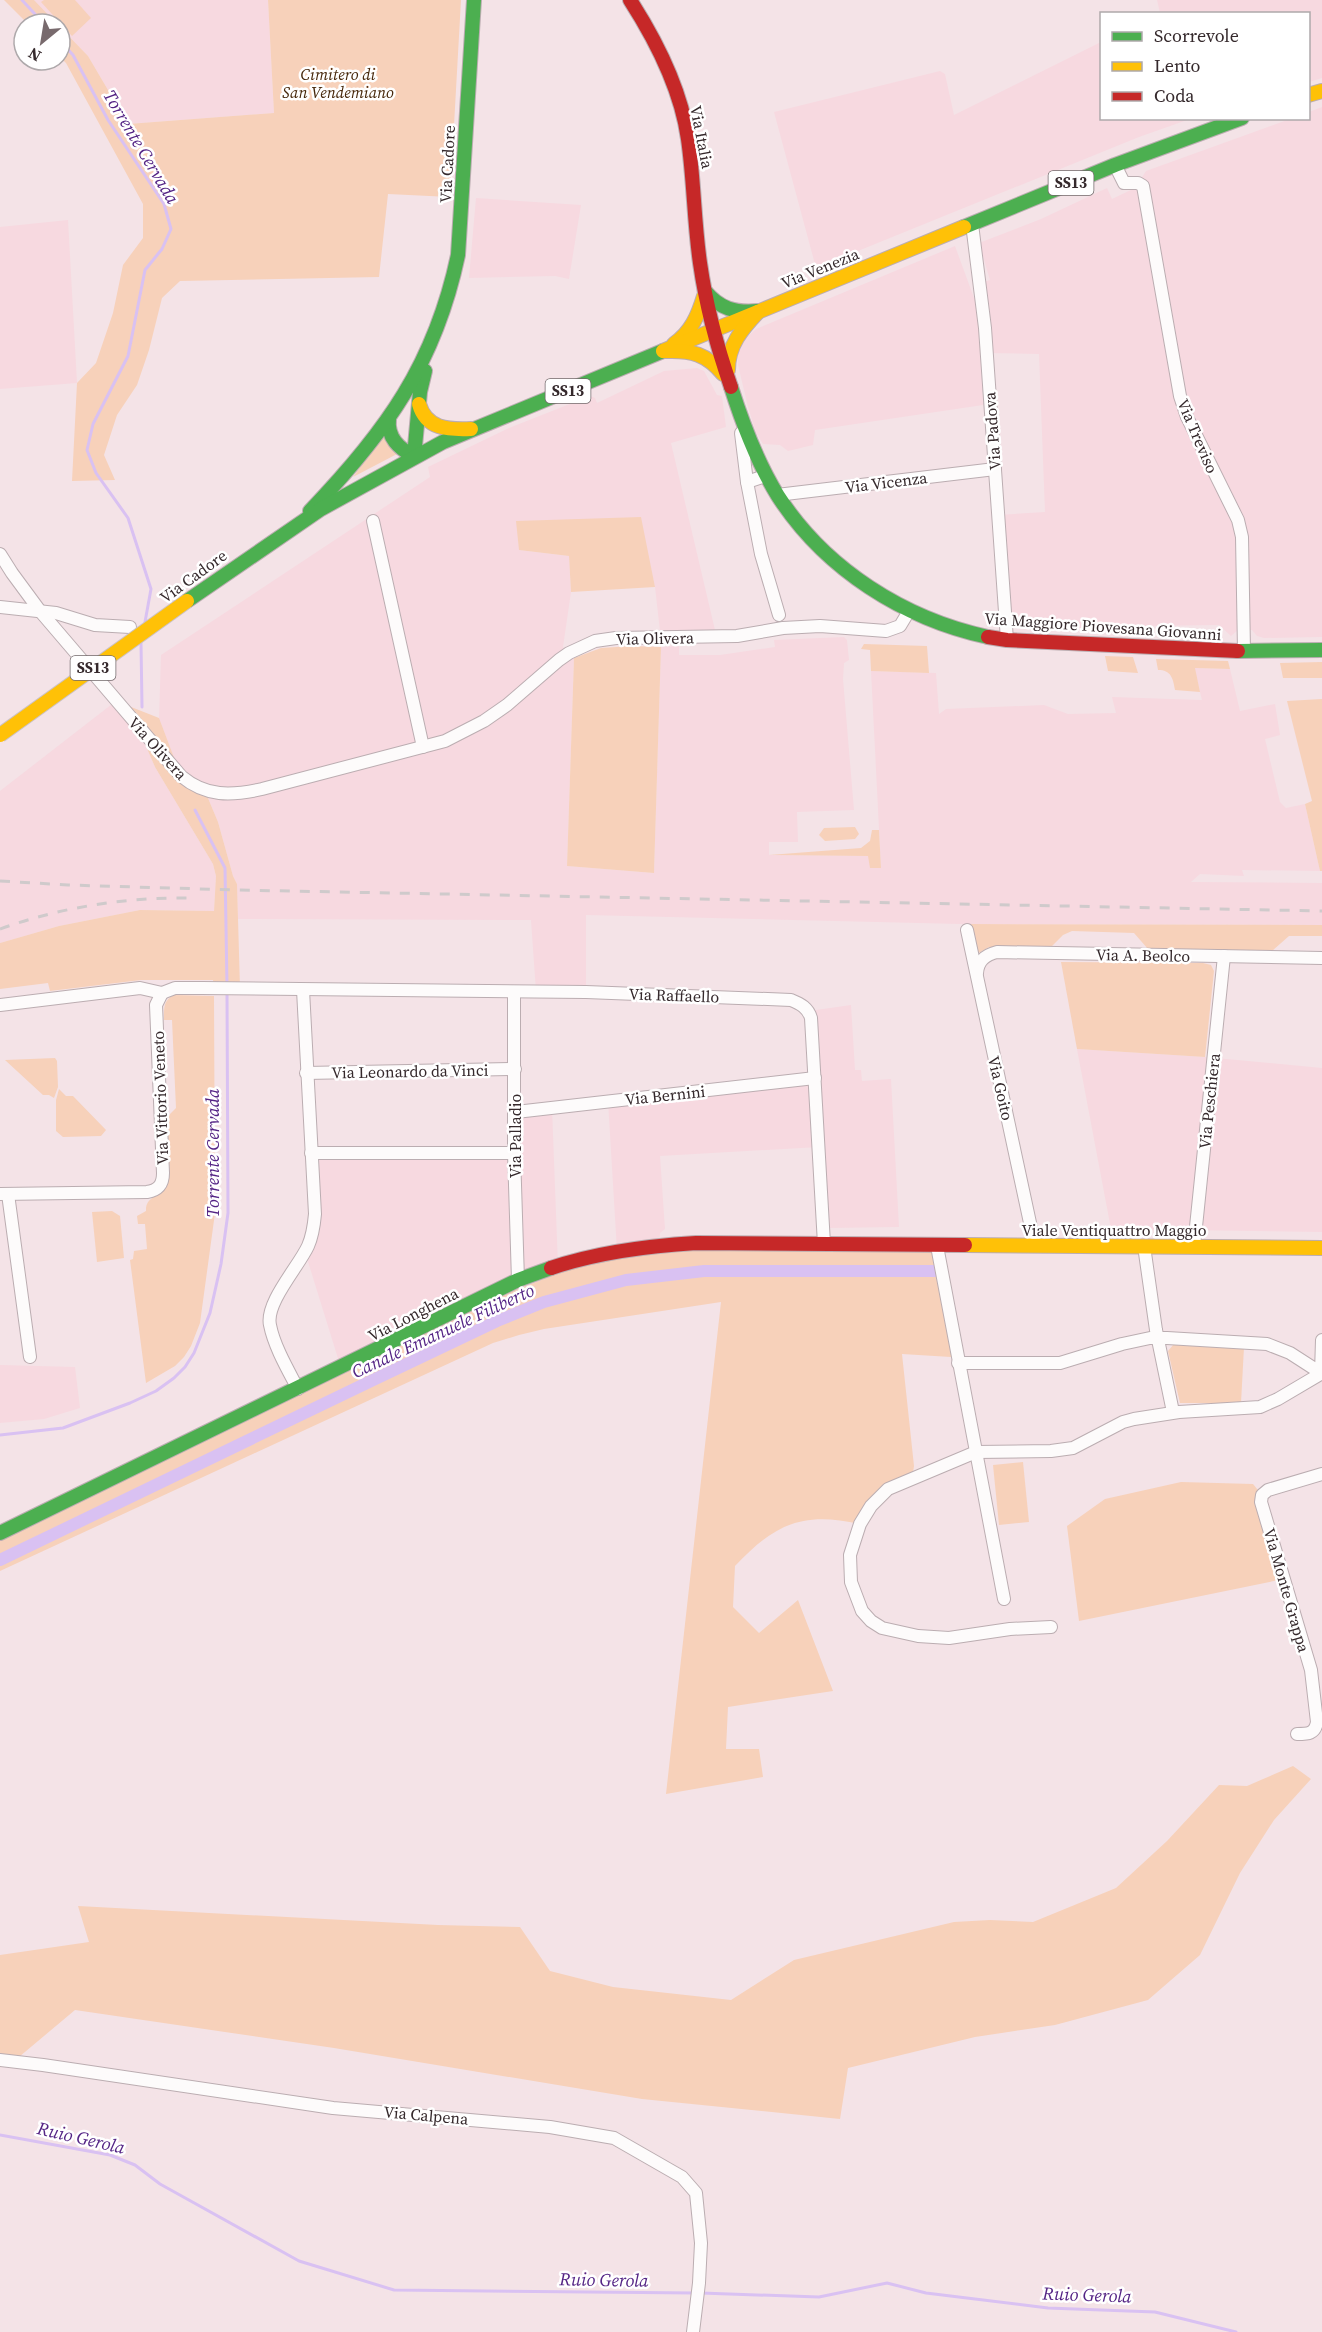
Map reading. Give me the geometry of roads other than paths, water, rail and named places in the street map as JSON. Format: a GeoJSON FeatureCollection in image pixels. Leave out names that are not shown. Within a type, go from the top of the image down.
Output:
{"type":"FeatureCollection","features":[{"type":"Feature","properties":{"kind":"street","name":"Via Cadore"},"geometry":{"type":"LineString","coordinates":[[439,326],[451,296],[458,255],[474,0]]}},
{"type":"Feature","properties":{"kind":"street","name":"Via Italia"},"geometry":{"type":"LineString","coordinates":[[630,0],[650,32],[672,82],[683,116],[692,165],[702,277],[712,331],[740,421],[765,476],[777,495],[816,545],[860,580]]}},
{"type":"Feature","properties":{"kind":"street","name":"Via Venezia"},"geometry":{"type":"LineString","coordinates":[[414,457],[473,429],[758,311],[1115,165],[1237,120]]}},
{"type":"Feature","properties":{"kind":"street","name":"Via Treviso"},"geometry":{"type":"LineString","coordinates":[[1115,165],[1124,183],[1138,183],[1143,186],[1180,396],[1186,417],[1238,520],[1242,537],[1244,651]]}},
{"type":"Feature","properties":{"kind":"street","name":"Via Padova"},"geometry":{"type":"LineString","coordinates":[[972,224],[985,328],[1006,640]]}},
{"type":"Feature","properties":{"kind":"street"},"geometry":{"type":"LineString","coordinates":[[705,291],[719,306],[730,311],[742,313],[758,311]]}},
{"type":"Feature","properties":{"kind":"street","name":"Via Italia"},"geometry":{"type":"LineString","coordinates":[[662,351],[690,332],[700,310],[705,291]]}},
{"type":"Feature","properties":{"kind":"street","name":"Via Italia"},"geometry":{"type":"LineString","coordinates":[[728,381],[727,363],[730,350],[736,336],[758,311]]}},
{"type":"Feature","properties":{"kind":"street"},"geometry":{"type":"LineString","coordinates":[[389,419],[387,427],[392,440],[414,457],[417,442],[418,398],[439,326]]}},
{"type":"Feature","properties":{"kind":"street"},"geometry":{"type":"LineString","coordinates":[[297,524],[357,463],[389,419],[414,377],[439,326]]}},
{"type":"Feature","properties":{"kind":"street","name":"Via Italia"},"geometry":{"type":"LineString","coordinates":[[662,351],[687,349],[699,353],[717,365],[728,381]]}},
{"type":"Feature","properties":{"kind":"street"},"geometry":{"type":"LineString","coordinates":[[418,398],[423,416],[432,424],[451,430],[473,429]]}},
{"type":"Feature","properties":{"kind":"street"},"geometry":{"type":"LineString","coordinates":[[740,421],[747,482],[761,554],[779,615]]}},
{"type":"Feature","properties":{"kind":"street","name":"Via Cadore"},"geometry":{"type":"LineString","coordinates":[[0,735],[297,524],[414,457]]}},
{"type":"Feature","properties":{"kind":"street","name":"Via Vicenza"},"geometry":{"type":"LineString","coordinates":[[777,495],[995,469]]}},
{"type":"Feature","properties":{"kind":"street"},"geometry":{"type":"LineString","coordinates":[[747,482],[765,476]]}},
{"type":"Feature","properties":{"kind":"street"},"geometry":{"type":"LineString","coordinates":[[373,521],[423,747]]}},
{"type":"Feature","properties":{"kind":"street","name":"Via Olivera"},"geometry":{"type":"LineString","coordinates":[[0,554],[40,611],[181,776],[205,791],[223,795],[241,794],[445,741],[484,721],[507,705],[558,660],[595,641],[616,638],[737,636],[783,628],[820,626],[886,631],[900,626],[909,611]]}},
{"type":"Feature","properties":{"kind":"street","name":"Via Maggiore Piovesana Giovanni"},"geometry":{"type":"LineString","coordinates":[[860,580],[909,611],[956,630],[1006,640],[1244,651],[1322,650]]}},
{"type":"Feature","properties":{"kind":"street"},"geometry":{"type":"LineString","coordinates":[[0,607],[56,613],[95,625],[130,627]]}},
{"type":"Feature","properties":{"kind":"street","name":"Via Goito"},"geometry":{"type":"LineString","coordinates":[[967,930],[1035,1246]]}},
{"type":"Feature","properties":{"kind":"street","name":"Via A. Beolco"},"geometry":{"type":"LineString","coordinates":[[978,974],[982,960],[989,954],[997,952],[1322,958]]}},
{"type":"Feature","properties":{"kind":"street","name":"Via Peschiera"},"geometry":{"type":"LineString","coordinates":[[1194,1246],[1224,956]]}},
{"type":"Feature","properties":{"kind":"street","name":"Via Raffaello"},"geometry":{"type":"LineString","coordinates":[[0,1005],[140,988],[162,993],[175,988],[240,988],[586,992],[791,1000],[800,1003],[809,1011],[812,1018],[824,1244]]}},
{"type":"Feature","properties":{"kind":"street"},"geometry":{"type":"LineString","coordinates":[[298,1389],[275,1340],[269,1319],[275,1301],[301,1260],[313,1230],[315,1214],[303,990]]}},
{"type":"Feature","properties":{"kind":"street","name":"Via Palladio"},"geometry":{"type":"LineString","coordinates":[[514,992],[516,1112],[514,1153],[518,1280]]}},
{"type":"Feature","properties":{"kind":"street","name":"Via Vittorio Veneto"},"geometry":{"type":"LineString","coordinates":[[4,1194],[147,1192],[161,1185],[163,1173],[156,1005],[162,993]]}},
{"type":"Feature","properties":{"kind":"street","name":"Via Leonardo da Vinci"},"geometry":{"type":"LineString","coordinates":[[306,1073],[515,1069]]}},
{"type":"Feature","properties":{"kind":"street","name":"Via Bernini"},"geometry":{"type":"LineString","coordinates":[[516,1112],[815,1078]]}},
{"type":"Feature","properties":{"kind":"street"},"geometry":{"type":"LineString","coordinates":[[311,1154],[514,1153]]}},
{"type":"Feature","properties":{"kind":"street"},"geometry":{"type":"LineString","coordinates":[[4,1194],[30,1357]]}},
{"type":"Feature","properties":{"kind":"street","name":"Via Longhena"},"geometry":{"type":"LineString","coordinates":[[0,1533],[518,1280],[558,1266],[594,1256],[648,1246],[696,1243],[907,1245]]}},
{"type":"Feature","properties":{"kind":"street","name":"Viale Ventiquattro Maggio"},"geometry":{"type":"LineString","coordinates":[[907,1245],[1322,1248]]}},
{"type":"Feature","properties":{"kind":"street"},"geometry":{"type":"LineString","coordinates":[[937,1246],[1004,1599]]}},
{"type":"Feature","properties":{"kind":"street"},"geometry":{"type":"LineString","coordinates":[[1144,1246],[1158,1338],[1173,1412]]}},
{"type":"Feature","properties":{"kind":"street"},"geometry":{"type":"LineString","coordinates":[[958,1363],[1060,1363],[1122,1344],[1158,1338],[1267,1344],[1290,1353],[1321,1373]]}},
{"type":"Feature","properties":{"kind":"street"},"geometry":{"type":"LineString","coordinates":[[1321,1373],[1322,1340]]}},
{"type":"Feature","properties":{"kind":"street"},"geometry":{"type":"LineString","coordinates":[[1052,1627],[1010,1629],[949,1638],[918,1636],[882,1628],[862,1611],[851,1582],[850,1555],[860,1524],[871,1506],[888,1489],[976,1452],[1051,1451],[1073,1448],[1123,1422],[1173,1412],[1260,1407],[1321,1373]]}},
{"type":"Feature","properties":{"kind":"street","name":"Via Monte Grappa"},"geometry":{"type":"LineString","coordinates":[[1297,1734],[1312,1733],[1316,1729],[1311,1670],[1261,1502],[1262,1496],[1268,1490],[1322,1474]]}},
{"type":"Feature","properties":{"kind":"street","name":"Via Calpena"},"geometry":{"type":"LineString","coordinates":[[0,2061],[43,2065],[333,2108],[550,2127],[614,2138],[682,2177],[696,2193],[701,2243],[693,2332]]}},
{"type":"Feature","properties":{"kind":"waterway","name":"Torrente Cervada"},"geometry":{"type":"LineString","coordinates":[[22,0],[33,12]]}},
{"type":"Feature","properties":{"kind":"waterway","name":"Torrente Cervada"},"geometry":{"type":"LineString","coordinates":[[72,54],[108,120],[164,204],[171,229],[162,249],[145,270],[128,356],[93,424],[87,450],[96,473],[128,518],[151,589],[145,622]]}},
{"type":"Feature","properties":{"kind":"waterway","name":"Torrente Cervada"},"geometry":{"type":"LineString","coordinates":[[141,643],[142,707]]}},
{"type":"Feature","properties":{"kind":"waterway","name":"Torrente Cervada"},"geometry":{"type":"LineString","coordinates":[[195,810],[225,868],[227,986]]}},
{"type":"Feature","properties":{"kind":"waterway","name":"Torrente Cervada"},"geometry":{"type":"LineString","coordinates":[[0,1435],[63,1428],[130,1403],[156,1391],[174,1378],[194,1353],[210,1313],[221,1264],[228,1213],[227,992]]}},
{"type":"Feature","properties":{"kind":"waterway","name":"Canale Emanuele Filiberto"},"geometry":{"type":"LineString","coordinates":[[0,1560],[497,1321],[544,1302],[626,1280],[704,1271],[935,1271]]}},
{"type":"Feature","properties":{"kind":"waterway","name":"Ruio Gerola"},"geometry":{"type":"LineString","coordinates":[[0,2135],[110,2155],[135,2165],[160,2184],[299,2261],[394,2290],[694,2293]]}},
{"type":"Feature","properties":{"kind":"waterway","name":"Ruio Gerola"},"geometry":{"type":"LineString","coordinates":[[701,2293],[819,2297],[887,2283],[926,2293],[1048,2308],[1155,2312],[1236,2332]]}},
{"type":"Feature","properties":{"kind":"railway"},"geometry":{"type":"LineString","coordinates":[[0,881],[237,890],[1322,911]]}},
{"type":"Feature","properties":{"kind":"railway"},"geometry":{"type":"LineString","coordinates":[[0,929],[23,921],[94,905],[143,899],[191,898]]}},
{"type":"Feature","properties":{"kind":"park label","name":"Cimitero di San Vendemiano"},"geometry":{"type":"Point","coordinates":[338,83]}}]}
